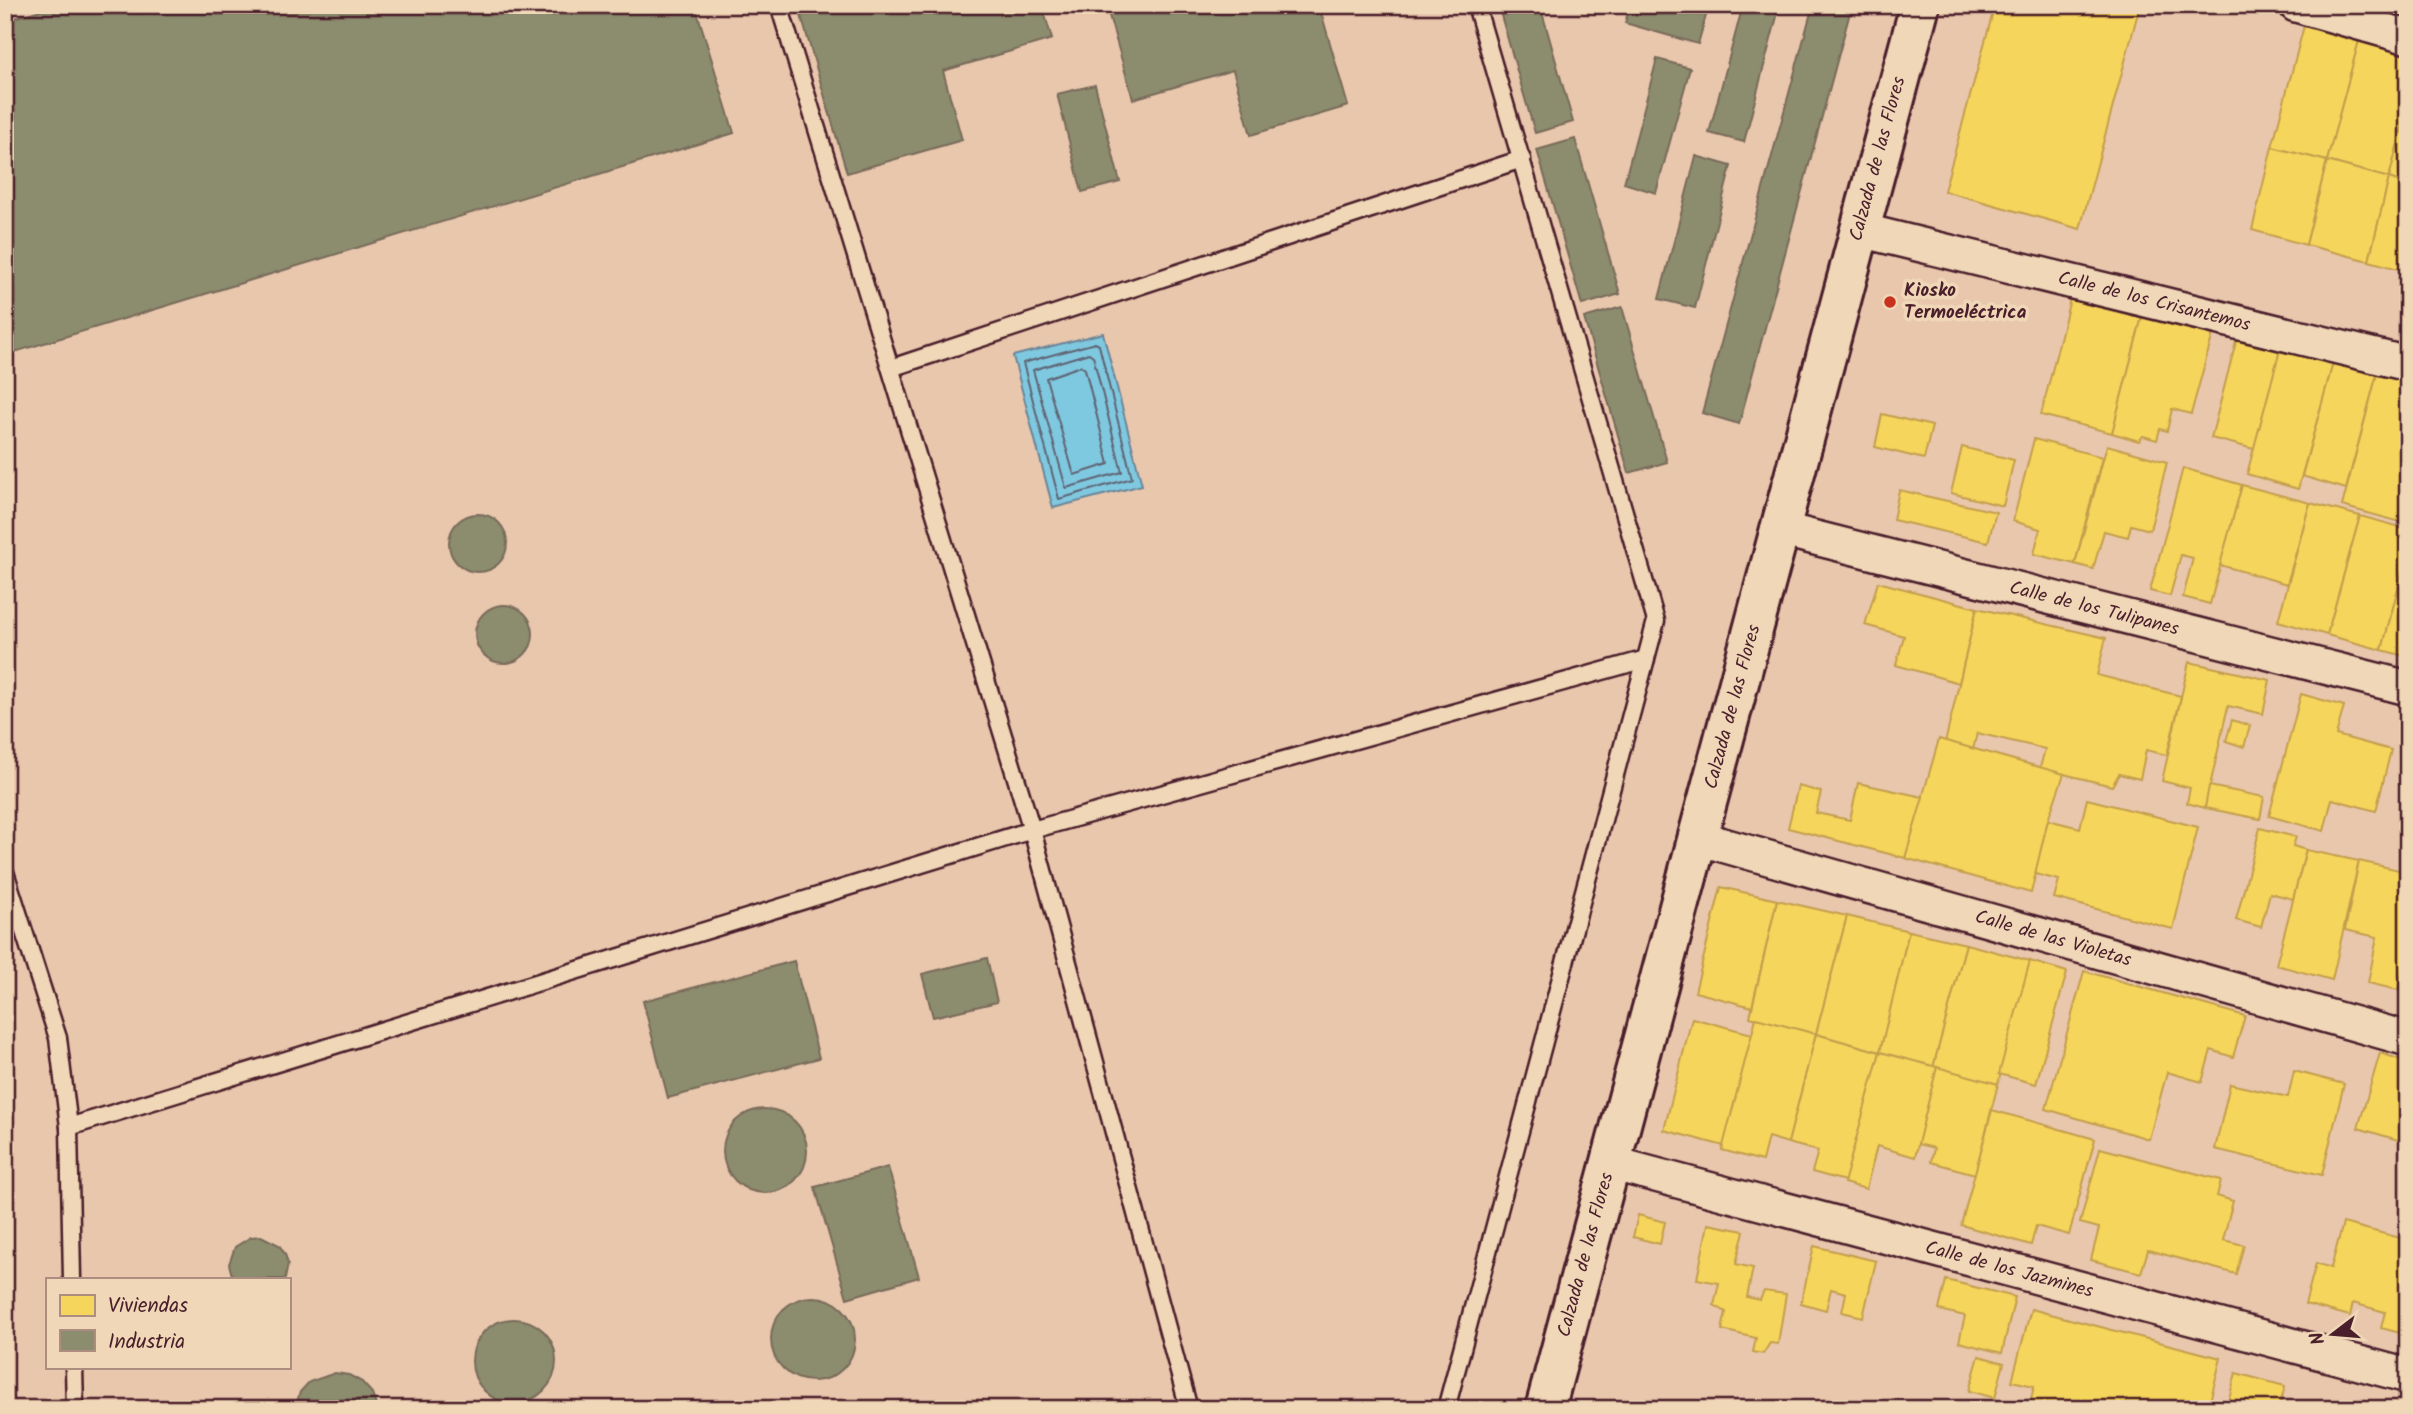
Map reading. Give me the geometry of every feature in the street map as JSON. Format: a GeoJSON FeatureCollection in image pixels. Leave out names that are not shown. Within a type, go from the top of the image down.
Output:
{"type":"FeatureCollection","features":[{"type":"Feature","properties":{"kind":"main road","name":"Calzada de las Flores"},"geometry":{"type":"LineString","coordinates":[[1545,1409],[1920,5]]}},
{"type":"Feature","properties":{"kind":"street"},"geometry":{"type":"LineString","coordinates":[[2296,5],[2408,37]]}},
{"type":"Feature","properties":{"kind":"street","name":"Calle de los Crisantemos"},"geometry":{"type":"LineString","coordinates":[[1860,230],[2408,364]]}},
{"type":"Feature","properties":{"kind":"street","name":"Calle de los Tulipanes"},"geometry":{"type":"LineString","coordinates":[[1780,529],[2408,688]]}},
{"type":"Feature","properties":{"kind":"street","name":"Calle de las Violetas"},"geometry":{"type":"LineString","coordinates":[[1698,838],[2408,1039]]}},
{"type":"Feature","properties":{"kind":"street","name":"Calle de los Jazmines"},"geometry":{"type":"LineString","coordinates":[[1611,1163],[2408,1376]]}},
{"type":"Feature","properties":{"kind":"lane"},"geometry":{"type":"LineString","coordinates":[[779,5],[1032,830],[1189,1409]]}},
{"type":"Feature","properties":{"kind":"lane"},"geometry":{"type":"LineString","coordinates":[[1446,1409],[1656,621],[1476,5]]}},
{"type":"Feature","properties":{"kind":"lane"},"geometry":{"type":"LineString","coordinates":[[891,368],[1522,159]]}},
{"type":"Feature","properties":{"kind":"lane"},"geometry":{"type":"LineString","coordinates":[[69,1126],[1032,830],[1646,659]]}},
{"type":"Feature","properties":{"kind":"lane"},"geometry":{"type":"LineString","coordinates":[[5,872],[58,1038],[69,1126],[72,1278]]}},
{"type":"Feature","properties":{"kind":"lane"},"geometry":{"type":"LineString","coordinates":[[74,1368],[75,1409]]}},
{"type":"Feature","properties":{"kind":"water"},"geometry":{"type":"Polygon","coordinates":[[[1103,333],[1142,485],[1053,508],[1013,356],[1103,333]]]}},
{"type":"Feature","properties":{"kind":"building: Viviendas"},"geometry":{"type":"Polygon","coordinates":[[[1995,5],[2140,5],[2080,229],[1944,191],[1995,5]]]}},
{"type":"Feature","properties":{"kind":"building: Viviendas"},"geometry":{"type":"Polygon","coordinates":[[[2305,22],[2360,37],[2327,161],[2272,147],[2305,22]]]}},
{"type":"Feature","properties":{"kind":"building: Viviendas"},"geometry":{"type":"Polygon","coordinates":[[[2360,37],[2408,49],[2408,106],[2389,178],[2327,161],[2360,37]]]}},
{"type":"Feature","properties":{"kind":"building: Viviendas"},"geometry":{"type":"Polygon","coordinates":[[[2408,106],[2408,185],[2389,178],[2408,106]]]}},
{"type":"Feature","properties":{"kind":"building: Viviendas"},"geometry":{"type":"Polygon","coordinates":[[[2272,147],[2327,161],[2306,245],[2252,230],[2272,147]]]}},
{"type":"Feature","properties":{"kind":"building: Viviendas"},"geometry":{"type":"Polygon","coordinates":[[[2327,161],[2389,178],[2369,261],[2306,245],[2327,161]]]}},
{"type":"Feature","properties":{"kind":"building: Viviendas"},"geometry":{"type":"Polygon","coordinates":[[[2389,178],[2408,185],[2406,271],[2369,261],[2389,178]]]}},
{"type":"Feature","properties":{"kind":"building: Viviendas"},"geometry":{"type":"Polygon","coordinates":[[[2071,295],[2143,313],[2112,433],[2041,415],[2071,295]]]}},
{"type":"Feature","properties":{"kind":"building: Viviendas"},"geometry":{"type":"Polygon","coordinates":[[[2143,313],[2214,330],[2191,414],[2172,409],[2167,431],[2160,429],[2157,440],[2143,436],[2139,441],[2112,433],[2143,313]]]}},
{"type":"Feature","properties":{"kind":"building: Viviendas"},"geometry":{"type":"Polygon","coordinates":[[[2237,338],[2280,350],[2254,449],[2211,438],[2237,338]]]}},
{"type":"Feature","properties":{"kind":"building: Viviendas"},"geometry":{"type":"Polygon","coordinates":[[[2280,350],[2333,363],[2298,489],[2247,474],[2280,350]]]}},
{"type":"Feature","properties":{"kind":"building: Viviendas"},"geometry":{"type":"Polygon","coordinates":[[[2333,363],[2377,374],[2346,489],[2302,476],[2333,363]]]}},
{"type":"Feature","properties":{"kind":"building: Viviendas"},"geometry":{"type":"Polygon","coordinates":[[[2377,374],[2408,382],[2408,524],[2342,506],[2377,374]]]}},
{"type":"Feature","properties":{"kind":"building: Viviendas"},"geometry":{"type":"Polygon","coordinates":[[[1882,414],[1932,426],[1924,459],[1875,447],[1882,414]]]}},
{"type":"Feature","properties":{"kind":"building: Viviendas"},"geometry":{"type":"Polygon","coordinates":[[[2034,439],[2102,457],[2075,564],[2034,554],[2040,529],[2013,521],[2034,439]]]}},
{"type":"Feature","properties":{"kind":"building: Viviendas"},"geometry":{"type":"Polygon","coordinates":[[[2107,445],[2167,462],[2150,530],[2131,525],[2128,537],[2104,531],[2093,569],[2075,564],[2107,445]]]}},
{"type":"Feature","properties":{"kind":"building: Viviendas"},"geometry":{"type":"Polygon","coordinates":[[[1962,447],[2014,460],[2003,506],[1951,493],[1962,447]]]}},
{"type":"Feature","properties":{"kind":"building: Viviendas"},"geometry":{"type":"Polygon","coordinates":[[[2183,468],[2242,485],[2210,604],[2183,597],[2193,558],[2181,555],[2170,596],[2150,591],[2183,468]]]}},
{"type":"Feature","properties":{"kind":"building: Viviendas"},"geometry":{"type":"Polygon","coordinates":[[[2242,485],[2310,503],[2287,584],[2220,565],[2242,485]]]}},
{"type":"Feature","properties":{"kind":"building: Viviendas"},"geometry":{"type":"Polygon","coordinates":[[[1899,490],[1996,512],[1988,542],[1893,520],[1899,490]]]}},
{"type":"Feature","properties":{"kind":"building: Viviendas"},"geometry":{"type":"Polygon","coordinates":[[[2310,503],[2360,516],[2327,635],[2278,621],[2310,503]]]}},
{"type":"Feature","properties":{"kind":"building: Viviendas"},"geometry":{"type":"Polygon","coordinates":[[[2360,516],[2408,529],[2408,550],[2382,650],[2327,635],[2360,516]]]}},
{"type":"Feature","properties":{"kind":"building: Viviendas"},"geometry":{"type":"Polygon","coordinates":[[[2408,550],[2408,657],[2382,650],[2408,550]]]}},
{"type":"Feature","properties":{"kind":"building: Viviendas"},"geometry":{"type":"Polygon","coordinates":[[[1878,582],[1977,608],[1959,683],[1896,665],[1904,636],[1865,625],[1878,582]]]}},
{"type":"Feature","properties":{"kind":"building: Viviendas"},"geometry":{"type":"Polygon","coordinates":[[[1977,608],[2106,638],[2097,675],[2181,696],[2167,755],[2146,750],[2140,779],[2119,774],[2112,786],[2040,768],[2045,749],[1977,733],[1973,750],[1945,743],[1977,608]]]}},
{"type":"Feature","properties":{"kind":"building: Viviendas"},"geometry":{"type":"Polygon","coordinates":[[[2189,662],[2270,680],[2263,714],[2228,706],[2205,808],[2187,803],[2190,788],[2162,781],[2189,662]]]}},
{"type":"Feature","properties":{"kind":"building: Viviendas"},"geometry":{"type":"Polygon","coordinates":[[[2301,694],[2344,706],[2336,735],[2391,750],[2376,811],[2332,799],[2324,831],[2269,816],[2301,694]]]}},
{"type":"Feature","properties":{"kind":"building: Viviendas"},"geometry":{"type":"Polygon","coordinates":[[[2232,720],[2250,726],[2244,747],[2226,741],[2232,720]]]}},
{"type":"Feature","properties":{"kind":"building: Viviendas"},"geometry":{"type":"Polygon","coordinates":[[[1939,739],[2064,774],[2048,820],[2031,893],[1905,858],[1939,739]]]}},
{"type":"Feature","properties":{"kind":"building: Viviendas"},"geometry":{"type":"Polygon","coordinates":[[[1858,783],[1923,797],[1905,858],[1788,828],[1798,786],[1821,792],[1816,813],[1850,820],[1858,783]]]}},
{"type":"Feature","properties":{"kind":"building: Viviendas"},"geometry":{"type":"Polygon","coordinates":[[[2209,786],[2264,797],[2260,819],[2205,808],[2209,786]]]}},
{"type":"Feature","properties":{"kind":"building: Viviendas"},"geometry":{"type":"Polygon","coordinates":[[[2087,799],[2198,827],[2173,929],[2054,898],[2059,880],[2035,874],[2048,820],[2080,828],[2087,799]]]}},
{"type":"Feature","properties":{"kind":"building: Viviendas"},"geometry":{"type":"Polygon","coordinates":[[[2260,828],[2296,837],[2293,846],[2306,850],[2293,899],[2270,893],[2261,927],[2236,920],[2260,828]]]}},
{"type":"Feature","properties":{"kind":"building: Viviendas"},"geometry":{"type":"Polygon","coordinates":[[[2306,850],[2359,861],[2332,980],[2276,965],[2306,850]]]}},
{"type":"Feature","properties":{"kind":"building: Viviendas"},"geometry":{"type":"Polygon","coordinates":[[[2359,861],[2408,872],[2408,946],[2398,990],[2368,983],[2377,937],[2345,930],[2359,861]]]}},
{"type":"Feature","properties":{"kind":"building: Viviendas"},"geometry":{"type":"Polygon","coordinates":[[[1721,887],[1777,900],[1752,1007],[1695,992],[1721,887]]]}},
{"type":"Feature","properties":{"kind":"building: Viviendas"},"geometry":{"type":"Polygon","coordinates":[[[1777,900],[1847,916],[1816,1034],[1750,1017],[1777,900]]]}},
{"type":"Feature","properties":{"kind":"building: Viviendas"},"geometry":{"type":"Polygon","coordinates":[[[1847,916],[1909,931],[1880,1052],[1816,1034],[1847,916]]]}},
{"type":"Feature","properties":{"kind":"building: Viviendas"},"geometry":{"type":"Polygon","coordinates":[[[1909,931],[1966,944],[1933,1068],[1880,1052],[1909,931]]]}},
{"type":"Feature","properties":{"kind":"building: Viviendas"},"geometry":{"type":"Polygon","coordinates":[[[1966,944],[2030,961],[1998,1084],[1933,1068],[1966,944]]]}},
{"type":"Feature","properties":{"kind":"building: Viviendas"},"geometry":{"type":"Polygon","coordinates":[[[2030,961],[2067,972],[2036,1084],[1999,1074],[2030,961]]]}},
{"type":"Feature","properties":{"kind":"building: Viviendas"},"geometry":{"type":"Polygon","coordinates":[[[2084,971],[2245,1016],[2233,1057],[2211,1050],[2202,1082],[2167,1072],[2149,1139],[2046,1109],[2084,971]]]}},
{"type":"Feature","properties":{"kind":"building: Viviendas"},"geometry":{"type":"Polygon","coordinates":[[[1692,1018],[1752,1034],[1724,1146],[1664,1130],[1692,1018]]]}},
{"type":"Feature","properties":{"kind":"building: Viviendas"},"geometry":{"type":"Polygon","coordinates":[[[1756,1018],[1816,1034],[1788,1143],[1768,1137],[1762,1161],[1722,1150],[1756,1018]]]}},
{"type":"Feature","properties":{"kind":"building: Viviendas"},"geometry":{"type":"Polygon","coordinates":[[[1816,1034],[1880,1052],[1845,1181],[1812,1172],[1818,1151],[1788,1143],[1816,1034]]]}},
{"type":"Feature","properties":{"kind":"building: Viviendas"},"geometry":{"type":"Polygon","coordinates":[[[1880,1052],[1937,1067],[1915,1157],[1877,1146],[1866,1189],[1844,1183],[1880,1052]]]}},
{"type":"Feature","properties":{"kind":"building: Viviendas"},"geometry":{"type":"Polygon","coordinates":[[[2380,1053],[2408,1062],[2408,1143],[2358,1128],[2380,1053]]]}},
{"type":"Feature","properties":{"kind":"building: Viviendas"},"geometry":{"type":"Polygon","coordinates":[[[1937,1067],[1998,1084],[1975,1174],[1931,1162],[1934,1148],[1918,1144],[1937,1067]]]}},
{"type":"Feature","properties":{"kind":"building: Viviendas"},"geometry":{"type":"Polygon","coordinates":[[[2294,1071],[2344,1084],[2322,1175],[2215,1149],[2230,1084],[2288,1097],[2294,1071]]]}},
{"type":"Feature","properties":{"kind":"building: Viviendas"},"geometry":{"type":"Polygon","coordinates":[[[1992,1110],[2095,1139],[2069,1235],[2036,1226],[2031,1245],[1961,1225],[1992,1110]]]}},
{"type":"Feature","properties":{"kind":"building: Viviendas"},"geometry":{"type":"Polygon","coordinates":[[[2100,1148],[2221,1180],[2217,1196],[2233,1201],[2223,1240],[2244,1245],[2236,1274],[2148,1250],[2141,1273],[2091,1260],[2099,1228],[2080,1223],[2100,1148]]]}},
{"type":"Feature","properties":{"kind":"building: Viviendas"},"geometry":{"type":"Polygon","coordinates":[[[1638,1215],[1665,1222],[1660,1244],[1633,1237],[1638,1215]]]}},
{"type":"Feature","properties":{"kind":"building: Viviendas"},"geometry":{"type":"Polygon","coordinates":[[[2343,1223],[2408,1240],[2408,1335],[2381,1328],[2385,1312],[2353,1303],[2350,1316],[2305,1304],[2316,1263],[2331,1268],[2343,1223]]]}},
{"type":"Feature","properties":{"kind":"building: Viviendas"},"geometry":{"type":"Polygon","coordinates":[[[1708,1224],[1744,1231],[1736,1264],[1753,1268],[1747,1297],[1760,1300],[1764,1291],[1786,1294],[1778,1344],[1770,1343],[1763,1354],[1753,1352],[1756,1338],[1722,1330],[1726,1312],[1714,1305],[1719,1283],[1697,1279],[1708,1224]]]}},
{"type":"Feature","properties":{"kind":"building: Viviendas"},"geometry":{"type":"Polygon","coordinates":[[[1814,1246],[1876,1261],[1863,1317],[1842,1312],[1846,1293],[1831,1289],[1826,1310],[1801,1303],[1814,1246]]]}},
{"type":"Feature","properties":{"kind":"building: Viviendas"},"geometry":{"type":"Polygon","coordinates":[[[1946,1280],[2015,1297],[2002,1353],[1959,1342],[1965,1316],[1939,1310],[1946,1280]]]}},
{"type":"Feature","properties":{"kind":"building: Viviendas"},"geometry":{"type":"Polygon","coordinates":[[[2031,1309],[2221,1358],[2208,1409],[2029,1409],[2034,1386],[2012,1381],[2031,1309]]]}},
{"type":"Feature","properties":{"kind":"building: Viviendas"},"geometry":{"type":"Polygon","coordinates":[[[1979,1356],[2004,1363],[1995,1398],[1969,1391],[1979,1356]]]}},
{"type":"Feature","properties":{"kind":"building: Viviendas"},"geometry":{"type":"Polygon","coordinates":[[[2236,1373],[2285,1386],[2279,1409],[2226,1409],[2236,1373]]]}},
{"type":"Feature","properties":{"kind":"building: Industria"},"geometry":{"type":"Polygon","coordinates":[[[56,5],[695,5],[734,133],[5,355],[5,21],[56,5]]]}},
{"type":"Feature","properties":{"kind":"building: Industria"},"geometry":{"type":"Polygon","coordinates":[[[798,5],[1042,5],[1052,39],[943,71],[962,140],[847,173],[798,5]]]}},
{"type":"Feature","properties":{"kind":"building: Industria"},"geometry":{"type":"Polygon","coordinates":[[[1106,5],[1319,5],[1348,106],[1251,135],[1233,70],[1133,99],[1106,5]]]}},
{"type":"Feature","properties":{"kind":"building: Industria"},"geometry":{"type":"Polygon","coordinates":[[[1498,5],[1540,5],[1573,122],[1535,133],[1498,5]]]}},
{"type":"Feature","properties":{"kind":"building: Industria"},"geometry":{"type":"Polygon","coordinates":[[[1630,5],[1709,5],[1698,44],[1625,23],[1630,5]]]}},
{"type":"Feature","properties":{"kind":"building: Industria"},"geometry":{"type":"Polygon","coordinates":[[[1743,5],[1780,5],[1744,142],[1709,133],[1743,5]]]}},
{"type":"Feature","properties":{"kind":"building: Industria"},"geometry":{"type":"Polygon","coordinates":[[[1813,5],[1852,5],[1739,424],[1702,413],[1813,5]]]}},
{"type":"Feature","properties":{"kind":"building: Industria"},"geometry":{"type":"Polygon","coordinates":[[[1657,59],[1690,68],[1656,193],[1624,183],[1657,59]]]}},
{"type":"Feature","properties":{"kind":"building: Industria"},"geometry":{"type":"Polygon","coordinates":[[[1095,85],[1120,182],[1082,192],[1057,94],[1095,85]]]}},
{"type":"Feature","properties":{"kind":"building: Industria"},"geometry":{"type":"Polygon","coordinates":[[[1575,139],[1620,294],[1582,305],[1537,150],[1575,139]]]}},
{"type":"Feature","properties":{"kind":"building: Industria"},"geometry":{"type":"Polygon","coordinates":[[[1696,156],[1731,166],[1695,308],[1659,299],[1696,156]]]}},
{"type":"Feature","properties":{"kind":"building: Industria"},"geometry":{"type":"Polygon","coordinates":[[[1622,307],[1667,462],[1629,473],[1584,318],[1622,307]]]}},
{"type":"Feature","properties":{"kind":"building: Industria"},"geometry":{"type":"Polygon","coordinates":[[[472,514],[484,514],[499,522],[507,537],[507,549],[499,564],[484,572],[472,572],[457,564],[449,549],[449,537],[457,522],[472,514]]]}},
{"type":"Feature","properties":{"kind":"building: Industria"},"geometry":{"type":"Polygon","coordinates":[[[498,605],[510,605],[525,613],[533,628],[533,640],[525,655],[510,663],[498,663],[483,655],[475,640],[475,628],[483,613],[498,605]]]}},
{"type":"Feature","properties":{"kind":"building: Industria"},"geometry":{"type":"Polygon","coordinates":[[[987,958],[997,1002],[933,1017],[922,974],[987,958]]]}},
{"type":"Feature","properties":{"kind":"building: Industria"},"geometry":{"type":"Polygon","coordinates":[[[794,961],[819,1058],[668,1098],[643,1001],[794,961]]]}},
{"type":"Feature","properties":{"kind":"building: Industria"},"geometry":{"type":"Polygon","coordinates":[[[765,1109],[781,1112],[795,1121],[804,1135],[807,1151],[804,1167],[795,1181],[781,1190],[765,1193],[749,1190],[735,1181],[726,1167],[723,1151],[726,1135],[735,1121],[749,1112],[765,1109]]]}},
{"type":"Feature","properties":{"kind":"building: Industria"},"geometry":{"type":"Polygon","coordinates":[[[888,1167],[919,1277],[847,1298],[815,1187],[888,1167]]]}},
{"type":"Feature","properties":{"kind":"building: Industria"},"geometry":{"type":"Polygon","coordinates":[[[261,1236],[279,1245],[288,1264],[285,1278],[233,1278],[229,1264],[235,1247],[251,1237],[261,1236]]]}},
{"type":"Feature","properties":{"kind":"building: Industria"},"geometry":{"type":"Polygon","coordinates":[[[813,1297],[829,1300],[843,1309],[852,1323],[855,1339],[852,1355],[843,1369],[829,1378],[813,1381],[797,1378],[783,1369],[774,1355],[771,1339],[774,1323],[783,1309],[797,1300],[813,1297]]]}},
{"type":"Feature","properties":{"kind":"building: Industria"},"geometry":{"type":"Polygon","coordinates":[[[514,1319],[530,1322],[544,1331],[553,1345],[556,1361],[553,1377],[544,1391],[530,1400],[514,1403],[498,1400],[484,1391],[475,1377],[472,1361],[475,1345],[484,1331],[498,1322],[514,1319]]]}},
{"type":"Feature","properties":{"kind":"building: Industria"},"geometry":{"type":"Polygon","coordinates":[[[335,1373],[349,1375],[362,1382],[372,1393],[377,1409],[295,1409],[300,1392],[309,1382],[335,1373]]]}},
{"type":"Feature","properties":{"kind":"place","name":"Kiosko Termoeléctrica"},"geometry":{"type":"Point","coordinates":[1890,302]}}]}
